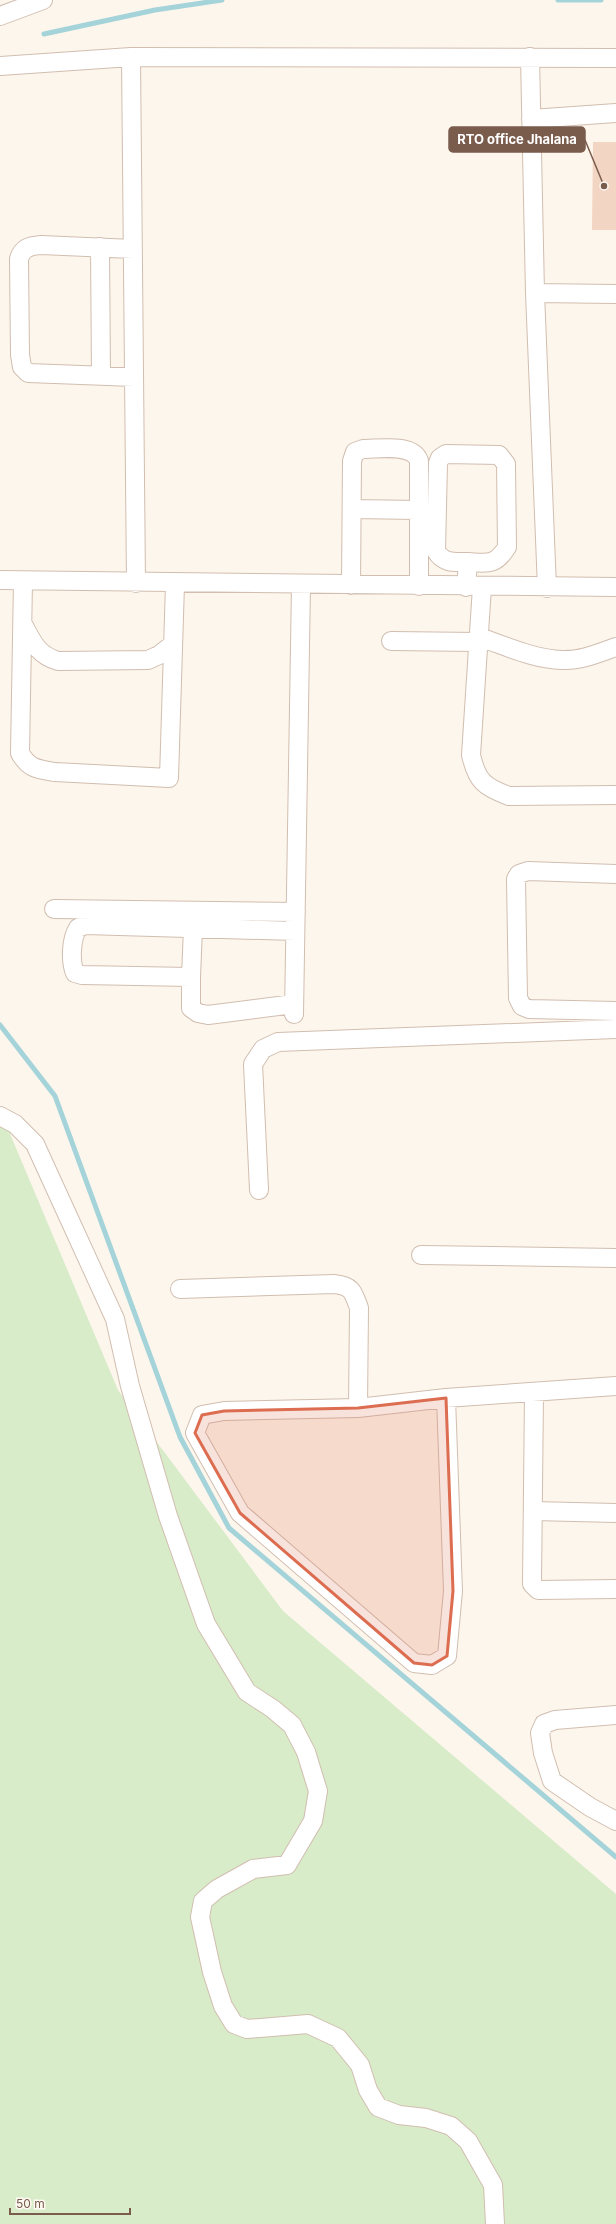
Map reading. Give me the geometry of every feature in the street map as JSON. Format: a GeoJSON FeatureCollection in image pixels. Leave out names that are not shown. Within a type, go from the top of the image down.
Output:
{"type":"FeatureCollection","features":[{"type":"Feature","properties":{"kind":"street"},"geometry":{"type":"LineString","coordinates":[[0,16],[43,0]]}},
{"type":"Feature","properties":{"kind":"street"},"geometry":{"type":"LineString","coordinates":[[131,56],[136,583]]}},
{"type":"Feature","properties":{"kind":"street"},"geometry":{"type":"LineString","coordinates":[[0,66],[131,56],[616,58]]}},
{"type":"Feature","properties":{"kind":"street"},"geometry":{"type":"LineString","coordinates":[[530,57],[535,293],[547,588]]}},
{"type":"Feature","properties":{"kind":"street"},"geometry":{"type":"LineString","coordinates":[[531,119],[616,113]]}},
{"type":"Feature","properties":{"kind":"street"},"geometry":{"type":"LineString","coordinates":[[133,249],[100,247],[28,247],[21,252],[19,259],[20,356],[22,367],[28,373],[39,374],[134,377]]}},
{"type":"Feature","properties":{"kind":"street"},"geometry":{"type":"LineString","coordinates":[[100,247],[101,376]]}},
{"type":"Feature","properties":{"kind":"street"},"geometry":{"type":"LineString","coordinates":[[535,293],[616,294]]}},
{"type":"Feature","properties":{"kind":"street"},"geometry":{"type":"LineString","coordinates":[[351,585],[352,460],[355,452],[363,449],[410,450],[417,455],[419,461],[419,586]]}},
{"type":"Feature","properties":{"kind":"street"},"geometry":{"type":"LineString","coordinates":[[446,454],[498,455],[506,464],[507,547],[501,557],[492,563],[468,562],[448,562],[440,559],[436,551],[438,463],[440,458],[446,454]]}},
{"type":"Feature","properties":{"kind":"street"},"geometry":{"type":"LineString","coordinates":[[352,509],[419,510]]}},
{"type":"Feature","properties":{"kind":"street"},"geometry":{"type":"LineString","coordinates":[[468,562],[474,587],[479,640],[471,755],[474,768],[481,782],[493,790],[509,796],[616,795]]}},
{"type":"Feature","properties":{"kind":"street"},"geometry":{"type":"LineString","coordinates":[[0,580],[175,584],[547,588],[616,587]]}},
{"type":"Feature","properties":{"kind":"street"},"geometry":{"type":"LineString","coordinates":[[23,581],[20,753],[26,764],[38,769],[55,772],[169,778],[175,584]]}},
{"type":"Feature","properties":{"kind":"street"},"geometry":{"type":"LineString","coordinates":[[193,928],[191,1008],[198,1014],[208,1015],[294,1009],[301,585]]}},
{"type":"Feature","properties":{"kind":"street"},"geometry":{"type":"LineString","coordinates":[[22,621],[35,648],[47,658],[58,661],[148,660],[159,655],[173,644]]}},
{"type":"Feature","properties":{"kind":"street"},"geometry":{"type":"LineString","coordinates":[[391,641],[479,640],[522,652],[563,660],[584,657],[616,647]]}},
{"type":"Feature","properties":{"kind":"street"},"geometry":{"type":"LineString","coordinates":[[616,874],[528,871],[519,874],[516,879],[518,998],[522,1006],[529,1008],[616,1011]]}},
{"type":"Feature","properties":{"kind":"street"},"geometry":{"type":"LineString","coordinates":[[54,909],[296,912]]}},
{"type":"Feature","properties":{"kind":"street"},"geometry":{"type":"LineString","coordinates":[[191,977],[82,975],[75,973],[72,966],[75,933],[78,928],[85,925],[296,931]]}},
{"type":"Feature","properties":{"kind":"street"},"geometry":{"type":"LineString","coordinates":[[259,1190],[253,1064],[263,1049],[278,1042],[616,1029]]}},
{"type":"Feature","properties":{"kind":"street"},"geometry":{"type":"LineString","coordinates":[[0,1116],[15,1124],[35,1144],[114,1319],[130,1386],[164,1501],[206,1624],[247,1692],[273,1709],[292,1725],[306,1752],[318,1791],[313,1821],[287,1865],[253,1869],[217,1889],[203,1901],[200,1917],[212,1972],[223,2006],[234,2024],[247,2029],[308,2024],[338,2038],[360,2064],[368,2090],[378,2107],[399,2115],[426,2118],[451,2126],[468,2141],[493,2185],[495,2224]]}},
{"type":"Feature","properties":{"kind":"street"},"geometry":{"type":"LineString","coordinates":[[421,1255],[616,1258]]}},
{"type":"Feature","properties":{"kind":"street"},"geometry":{"type":"LineString","coordinates":[[180,1289],[334,1284],[346,1286],[354,1293],[359,1308],[358,1408]]}},
{"type":"Feature","properties":{"kind":"street"},"geometry":{"type":"LineString","coordinates":[[446,1398],[453,1591],[447,1656],[432,1665],[414,1663],[240,1513],[195,1433],[202,1415],[224,1411],[358,1408],[446,1398],[534,1394],[616,1386]]}},
{"type":"Feature","properties":{"kind":"street"},"geometry":{"type":"LineString","coordinates":[[534,1394],[532,1584],[538,1590],[616,1589]]}},
{"type":"Feature","properties":{"kind":"street"},"geometry":{"type":"LineString","coordinates":[[533,1511],[616,1513]]}},
{"type":"Feature","properties":{"kind":"street"},"geometry":{"type":"LineString","coordinates":[[616,1715],[555,1720],[544,1724],[540,1733],[543,1753],[552,1780],[590,1807],[616,1822]]}},
{"type":"Feature","properties":{"kind":"highlighted area"},"geometry":{"type":"Polygon","coordinates":[[[446,1398],[453,1591],[447,1656],[432,1665],[414,1663],[240,1513],[195,1433],[202,1415],[224,1411],[358,1408],[446,1398]]]}},
{"type":"Feature","properties":{"kind":"green space"},"geometry":{"type":"Polygon","coordinates":[[[0,1110],[118,1390],[283,1611],[616,1894],[616,2224],[0,2224],[0,1110]]]}},
{"type":"Feature","properties":{"kind":"building"},"geometry":{"type":"Polygon","coordinates":[[[593,142],[616,142],[616,230],[592,230],[593,142]]]}},
{"type":"Feature","properties":{"kind":"waterway"},"geometry":{"type":"LineString","coordinates":[[44,34],[155,10],[222,0]]}},
{"type":"Feature","properties":{"kind":"waterway"},"geometry":{"type":"LineString","coordinates":[[558,0],[601,0]]}},
{"type":"Feature","properties":{"kind":"waterway"},"geometry":{"type":"LineString","coordinates":[[0,1025],[55,1096],[180,1437],[229,1528],[616,1857]]}},
{"type":"Feature","properties":{"kind":"place","name":"RTO office Jhalana"},"geometry":{"type":"Point","coordinates":[604,186]}}]}
